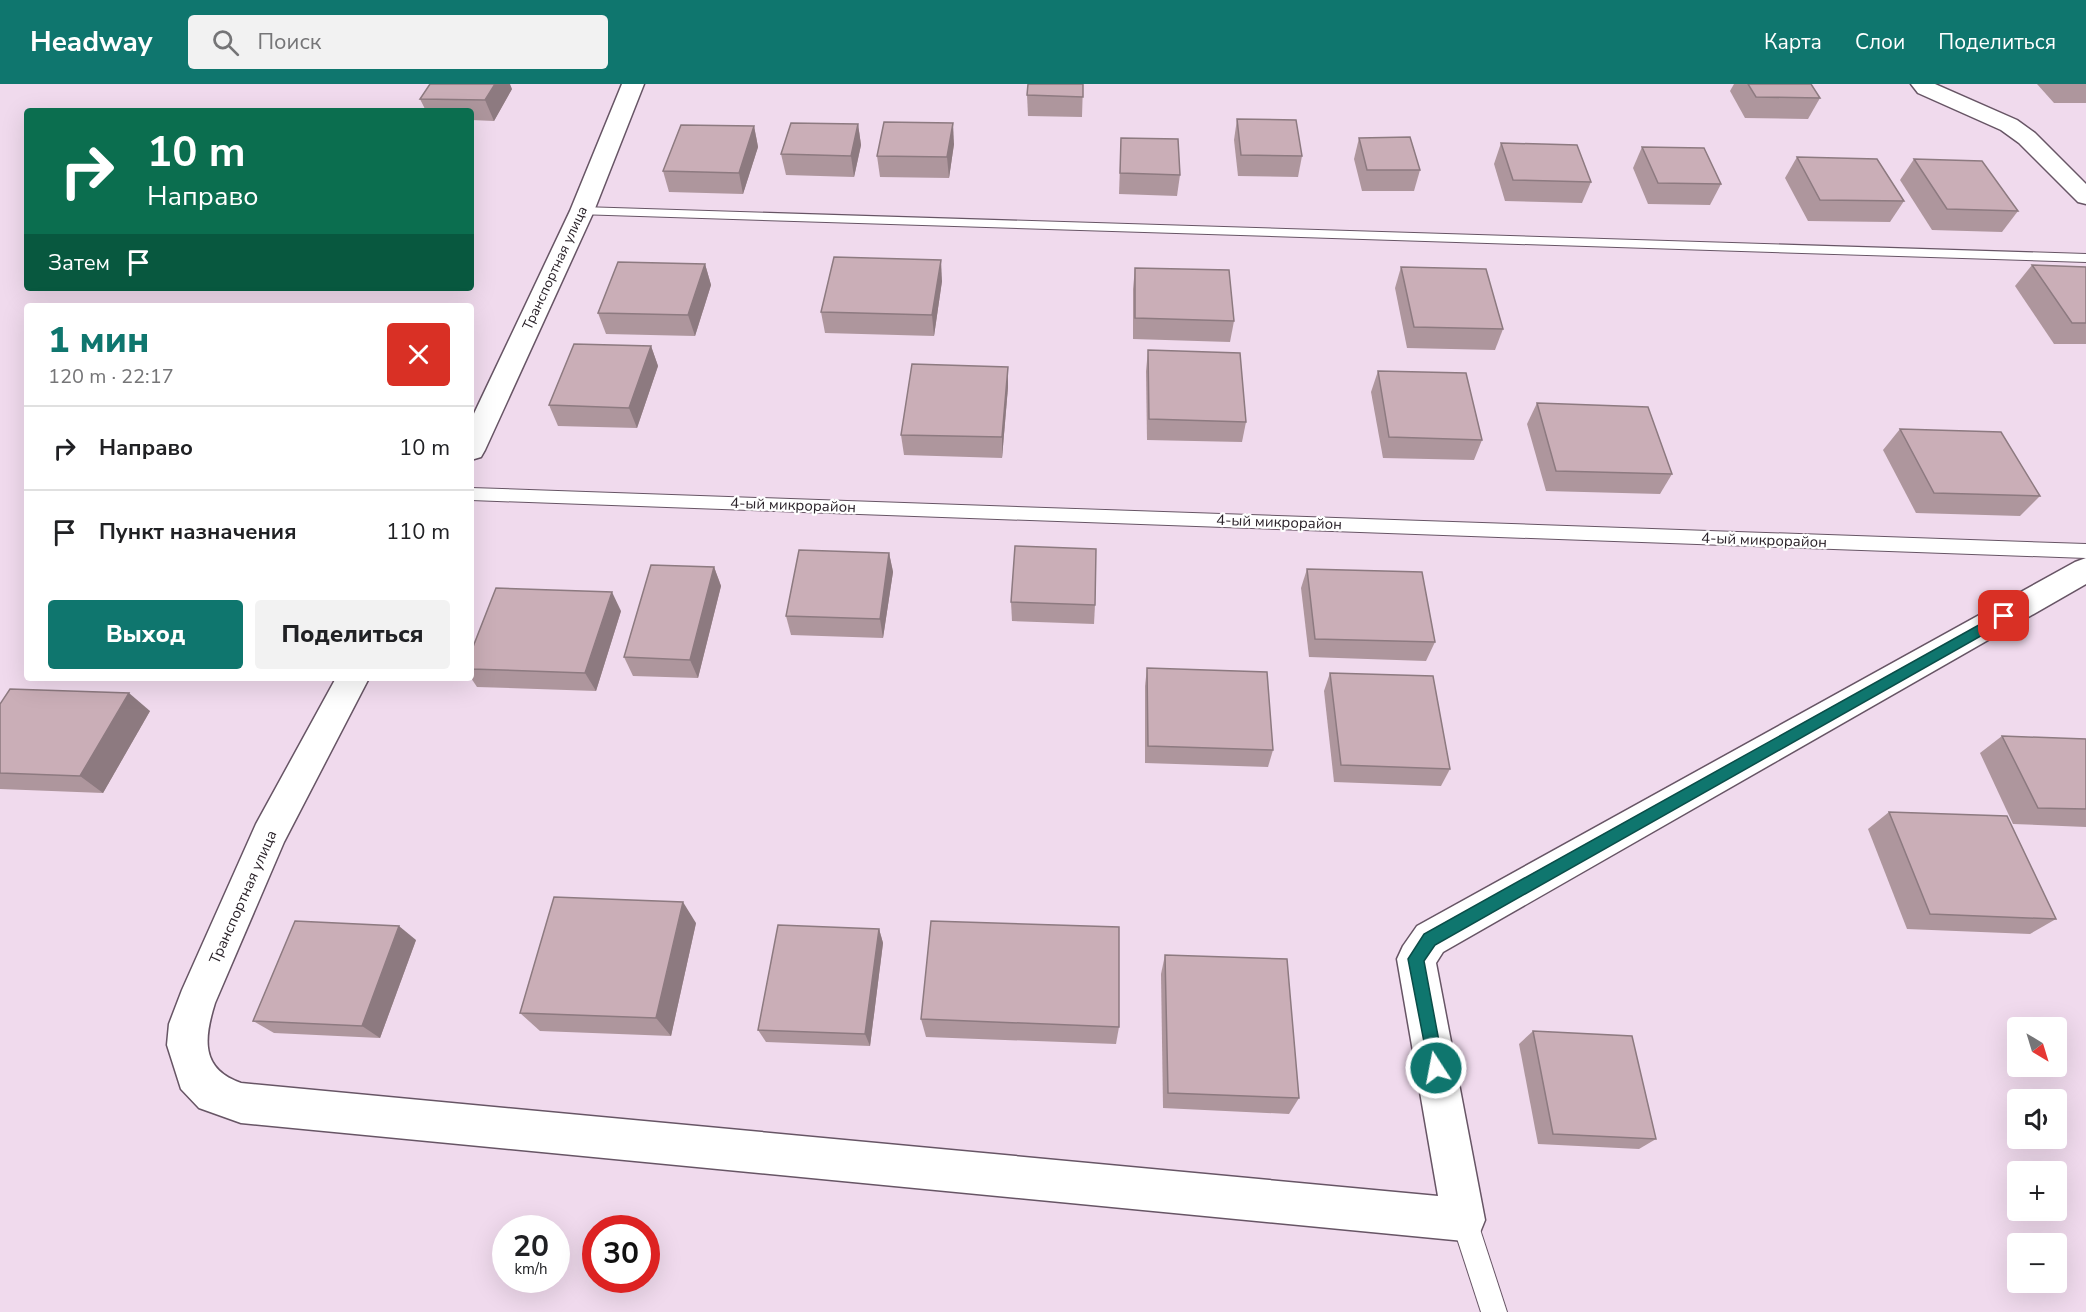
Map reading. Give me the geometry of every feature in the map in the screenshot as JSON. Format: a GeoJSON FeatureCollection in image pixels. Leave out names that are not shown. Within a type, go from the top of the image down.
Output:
{"type":"FeatureCollection","features":[{"type":"Feature","properties":{"kind":"street","name":"Транспортная улица"},"geometry":{"type":"LineString","coordinates":[[474,444],[582,211],[633,84]]}},
{"type":"Feature","properties":{"kind":"street"},"geometry":{"type":"LineString","coordinates":[[1922,84],[1926,88],[2009,125],[2027,138],[2086,197]]}},
{"type":"Feature","properties":{"kind":"street"},"geometry":{"type":"LineString","coordinates":[[1464,1220],[1416,959],[1430,939],[2086,570]]}},
{"type":"Feature","properties":{"kind":"street","name":"Транспортная улица"},"geometry":{"type":"LineString","coordinates":[[351,681],[269,835],[196,1003],[189,1024],[187,1046],[195,1075],[213,1094],[241,1103],[1464,1220]]}},
{"type":"Feature","properties":{"kind":"lane"},"geometry":{"type":"LineString","coordinates":[[582,211],[2086,258]]}},
{"type":"Feature","properties":{"kind":"lane","name":"4-ый микрорайон"},"geometry":{"type":"LineString","coordinates":[[474,494],[2086,551]]}},
{"type":"Feature","properties":{"kind":"lane"},"geometry":{"type":"LineString","coordinates":[[1464,1220],[1494,1312]]}},
{"type":"Feature","properties":{"kind":"building"},"geometry":{"type":"Polygon","coordinates":[[[430,84],[495,84],[485,100],[420,99],[430,84]]]}},
{"type":"Feature","properties":{"kind":"building"},"geometry":{"type":"Polygon","coordinates":[[[1028,84],[1083,84],[1083,97],[1027,95],[1028,84]]]}},
{"type":"Feature","properties":{"kind":"building"},"geometry":{"type":"Polygon","coordinates":[[[1748,84],[1811,84],[1820,98],[1756,97],[1748,84]]]}},
{"type":"Feature","properties":{"kind":"building"},"geometry":{"type":"Polygon","coordinates":[[[1237,119],[1296,120],[1302,156],[1241,155],[1237,119]]]}},
{"type":"Feature","properties":{"kind":"building"},"geometry":{"type":"Polygon","coordinates":[[[884,122],[953,123],[947,157],[877,156],[884,122]]]}},
{"type":"Feature","properties":{"kind":"building"},"geometry":{"type":"Polygon","coordinates":[[[791,123],[858,124],[851,156],[781,154],[791,123]]]}},
{"type":"Feature","properties":{"kind":"building"},"geometry":{"type":"Polygon","coordinates":[[[681,125],[754,126],[739,173],[663,171],[681,125]]]}},
{"type":"Feature","properties":{"kind":"building"},"geometry":{"type":"Polygon","coordinates":[[[1410,137],[1420,170],[1367,170],[1359,138],[1410,137]]]}},
{"type":"Feature","properties":{"kind":"building"},"geometry":{"type":"Polygon","coordinates":[[[1121,138],[1178,139],[1180,175],[1120,173],[1121,138]]]}},
{"type":"Feature","properties":{"kind":"building"},"geometry":{"type":"Polygon","coordinates":[[[1501,143],[1577,145],[1591,182],[1513,180],[1501,143]]]}},
{"type":"Feature","properties":{"kind":"building"},"geometry":{"type":"Polygon","coordinates":[[[1642,147],[1704,148],[1721,184],[1658,183],[1642,147]]]}},
{"type":"Feature","properties":{"kind":"building"},"geometry":{"type":"Polygon","coordinates":[[[1797,157],[1877,159],[1904,201],[1820,200],[1797,157]]]}},
{"type":"Feature","properties":{"kind":"building"},"geometry":{"type":"Polygon","coordinates":[[[1914,159],[1982,161],[2018,211],[1947,209],[1914,159]]]}},
{"type":"Feature","properties":{"kind":"building"},"geometry":{"type":"Polygon","coordinates":[[[834,257],[941,260],[932,315],[821,312],[834,257]]]}},
{"type":"Feature","properties":{"kind":"building"},"geometry":{"type":"Polygon","coordinates":[[[618,262],[705,264],[688,315],[598,313],[618,262]]]}},
{"type":"Feature","properties":{"kind":"building"},"geometry":{"type":"Polygon","coordinates":[[[2032,265],[2086,267],[2086,323],[2072,323],[2032,265]]]}},
{"type":"Feature","properties":{"kind":"building"},"geometry":{"type":"Polygon","coordinates":[[[1401,267],[1486,269],[1503,329],[1414,327],[1401,267]]]}},
{"type":"Feature","properties":{"kind":"building"},"geometry":{"type":"Polygon","coordinates":[[[1135,268],[1229,270],[1234,321],[1135,318],[1135,268]]]}},
{"type":"Feature","properties":{"kind":"building"},"geometry":{"type":"Polygon","coordinates":[[[574,344],[651,346],[629,408],[549,405],[574,344]]]}},
{"type":"Feature","properties":{"kind":"building"},"geometry":{"type":"Polygon","coordinates":[[[1148,350],[1240,353],[1246,422],[1149,419],[1148,350]]]}},
{"type":"Feature","properties":{"kind":"building"},"geometry":{"type":"Polygon","coordinates":[[[912,364],[1008,367],[1002,437],[901,435],[912,364]]]}},
{"type":"Feature","properties":{"kind":"building"},"geometry":{"type":"Polygon","coordinates":[[[1378,371],[1466,373],[1482,440],[1389,437],[1378,371]]]}},
{"type":"Feature","properties":{"kind":"building"},"geometry":{"type":"Polygon","coordinates":[[[1537,403],[1648,407],[1672,474],[1556,471],[1537,403]]]}},
{"type":"Feature","properties":{"kind":"building"},"geometry":{"type":"Polygon","coordinates":[[[1900,429],[2001,432],[2040,496],[1934,493],[1900,429]]]}},
{"type":"Feature","properties":{"kind":"building"},"geometry":{"type":"Polygon","coordinates":[[[1015,546],[1096,549],[1095,605],[1011,602],[1015,546]]]}},
{"type":"Feature","properties":{"kind":"building"},"geometry":{"type":"Polygon","coordinates":[[[799,550],[889,553],[880,619],[786,616],[799,550]]]}},
{"type":"Feature","properties":{"kind":"building"},"geometry":{"type":"Polygon","coordinates":[[[651,565],[714,567],[690,660],[624,657],[651,565]]]}},
{"type":"Feature","properties":{"kind":"building"},"geometry":{"type":"Polygon","coordinates":[[[1307,569],[1422,572],[1435,642],[1315,639],[1307,569]]]}},
{"type":"Feature","properties":{"kind":"building"},"geometry":{"type":"Polygon","coordinates":[[[496,588],[612,592],[585,673],[474,669],[474,644],[496,588]]]}},
{"type":"Feature","properties":{"kind":"building"},"geometry":{"type":"Polygon","coordinates":[[[1147,668],[1267,672],[1273,750],[1148,746],[1147,668]]]}},
{"type":"Feature","properties":{"kind":"building"},"geometry":{"type":"Polygon","coordinates":[[[1330,673],[1433,676],[1450,769],[1341,765],[1330,673]]]}},
{"type":"Feature","properties":{"kind":"building"},"geometry":{"type":"Polygon","coordinates":[[[10,689],[129,693],[80,776],[0,773],[0,704],[10,689]]]}},
{"type":"Feature","properties":{"kind":"building"},"geometry":{"type":"Polygon","coordinates":[[[2002,736],[2086,739],[2086,809],[2038,808],[2002,736]]]}},
{"type":"Feature","properties":{"kind":"building"},"geometry":{"type":"Polygon","coordinates":[[[1889,812],[2007,816],[2056,919],[1930,914],[1889,812]]]}},
{"type":"Feature","properties":{"kind":"building"},"geometry":{"type":"Polygon","coordinates":[[[554,897],[683,902],[656,1018],[520,1013],[554,897]]]}},
{"type":"Feature","properties":{"kind":"building"},"geometry":{"type":"Polygon","coordinates":[[[295,921],[399,926],[362,1026],[253,1021],[295,921]]]}},
{"type":"Feature","properties":{"kind":"building"},"geometry":{"type":"Polygon","coordinates":[[[931,921],[1119,927],[1119,1027],[921,1019],[931,921]]]}},
{"type":"Feature","properties":{"kind":"building"},"geometry":{"type":"Polygon","coordinates":[[[778,925],[879,929],[865,1034],[758,1030],[778,925]]]}},
{"type":"Feature","properties":{"kind":"building"},"geometry":{"type":"Polygon","coordinates":[[[1165,955],[1287,959],[1299,1098],[1168,1093],[1165,955]]]}},
{"type":"Feature","properties":{"kind":"building"},"geometry":{"type":"Polygon","coordinates":[[[1533,1031],[1632,1036],[1656,1139],[1553,1134],[1533,1031]]]}},
{"type":"Feature","properties":{"kind":"route"},"geometry":{"type":"LineString","coordinates":[[1436,1068],[1416,959],[1430,939],[2004,616]]}}]}
